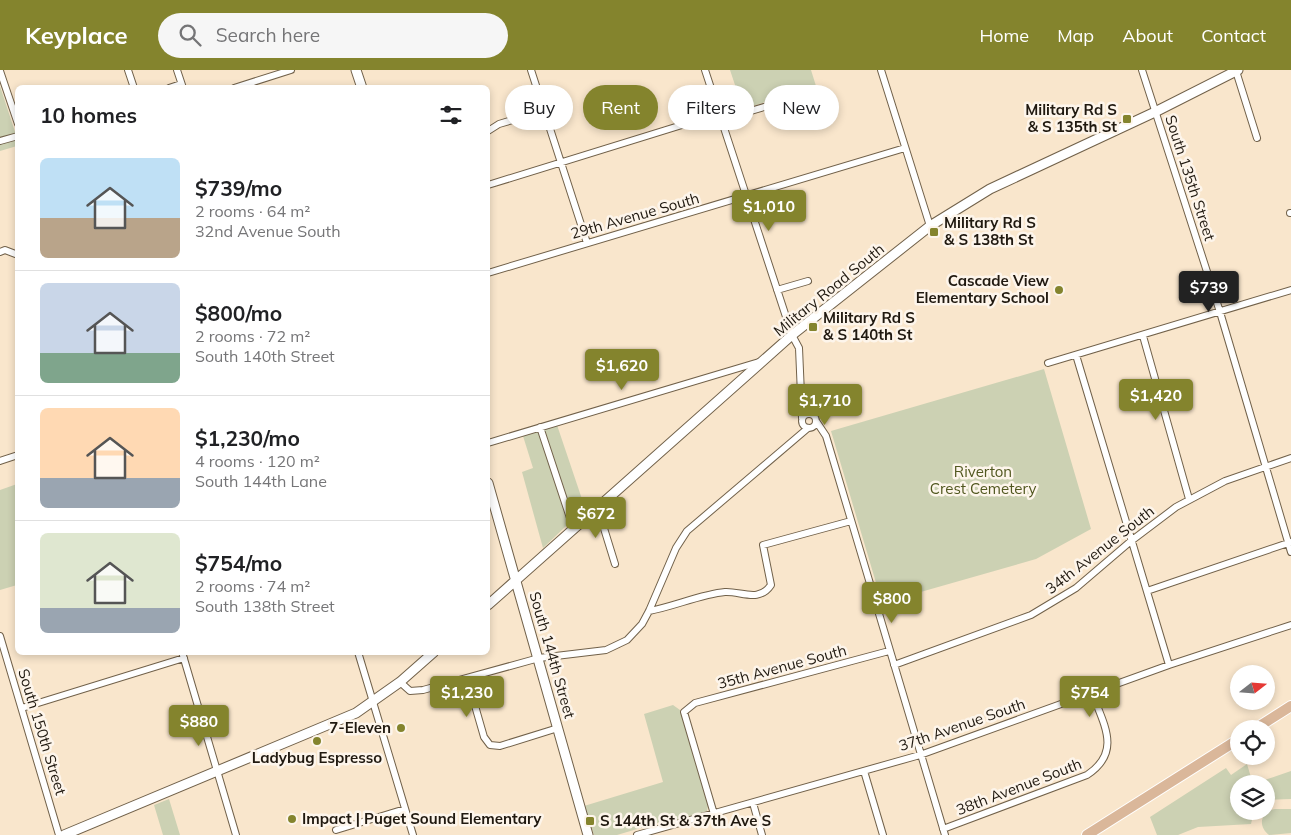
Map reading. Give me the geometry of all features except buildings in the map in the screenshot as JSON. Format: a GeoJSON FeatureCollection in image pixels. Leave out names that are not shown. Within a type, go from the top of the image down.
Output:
{"type":"FeatureCollection","features":[{"type":"Feature","properties":{"kind":"main road"},"geometry":{"type":"LineString","coordinates":[[1269,720],[1291,706]]}},
{"type":"Feature","properties":{"kind":"main road"},"geometry":{"type":"LineString","coordinates":[[1087,835],[1230,745]]}},
{"type":"Feature","properties":{"kind":"street"},"geometry":{"type":"LineString","coordinates":[[128,70],[133,85]]}},
{"type":"Feature","properties":{"kind":"street"},"geometry":{"type":"LineString","coordinates":[[177,70],[182,85]]}},
{"type":"Feature","properties":{"kind":"street"},"geometry":{"type":"LineString","coordinates":[[244,85],[291,70]]}},
{"type":"Feature","properties":{"kind":"street"},"geometry":{"type":"LineString","coordinates":[[356,70],[361,85]]}},
{"type":"Feature","properties":{"kind":"street"},"geometry":{"type":"LineString","coordinates":[[531,70],[535,85]]}},
{"type":"Feature","properties":{"kind":"street"},"geometry":{"type":"LineString","coordinates":[[705,70],[710,85]]}},
{"type":"Feature","properties":{"kind":"street"},"geometry":{"type":"LineString","coordinates":[[881,70],[930,226]]}},
{"type":"Feature","properties":{"kind":"street","name":"South 135th Street"},"geometry":{"type":"LineString","coordinates":[[1142,70],[1220,312],[1290,543],[1291,552]]}},
{"type":"Feature","properties":{"kind":"street"},"geometry":{"type":"LineString","coordinates":[[1237,70],[1257,138]]}},
{"type":"Feature","properties":{"kind":"street","name":"Military Road South"},"geometry":{"type":"LineString","coordinates":[[490,603],[792,335],[930,226],[990,189],[1155,112],[1237,70]]}},
{"type":"Feature","properties":{"kind":"street"},"geometry":{"type":"LineString","coordinates":[[0,71],[15,115]]}},
{"type":"Feature","properties":{"kind":"street"},"geometry":{"type":"LineString","coordinates":[[490,130],[505,122]]}},
{"type":"Feature","properties":{"kind":"street"},"geometry":{"type":"LineString","coordinates":[[549,130],[587,244]]}},
{"type":"Feature","properties":{"kind":"street"},"geometry":{"type":"LineString","coordinates":[[490,184],[668,130]]}},
{"type":"Feature","properties":{"kind":"street"},"geometry":{"type":"LineString","coordinates":[[723,130],[792,335],[799,348],[804,418],[793,441]]}},
{"type":"Feature","properties":{"kind":"street"},"geometry":{"type":"LineString","coordinates":[[0,141],[15,137]]}},
{"type":"Feature","properties":{"kind":"street","name":"29th Avenue South"},"geometry":{"type":"LineString","coordinates":[[490,272],[905,148]]}},
{"type":"Feature","properties":{"kind":"street"},"geometry":{"type":"LineString","coordinates":[[0,252],[5,250],[15,254]]}},
{"type":"Feature","properties":{"kind":"street"},"geometry":{"type":"LineString","coordinates":[[777,290],[808,281]]}},
{"type":"Feature","properties":{"kind":"street"},"geometry":{"type":"LineString","coordinates":[[1048,363],[1291,290]]}},
{"type":"Feature","properties":{"kind":"street"},"geometry":{"type":"LineString","coordinates":[[1143,336],[1190,499]]}},
{"type":"Feature","properties":{"kind":"street"},"geometry":{"type":"LineString","coordinates":[[1076,356],[1169,665]]}},
{"type":"Feature","properties":{"kind":"street"},"geometry":{"type":"LineString","coordinates":[[490,442],[763,361]]}},
{"type":"Feature","properties":{"kind":"street"},"geometry":{"type":"LineString","coordinates":[[804,418],[813,415],[814,425]]}},
{"type":"Feature","properties":{"kind":"street"},"geometry":{"type":"LineString","coordinates":[[804,418],[826,436],[944,832]]}},
{"type":"Feature","properties":{"kind":"street"},"geometry":{"type":"LineString","coordinates":[[400,682],[410,691],[414,691],[539,658],[599,651],[617,645],[635,633],[649,611],[676,548],[687,531],[814,425]]}},
{"type":"Feature","properties":{"kind":"street"},"geometry":{"type":"LineString","coordinates":[[540,427],[574,530]]}},
{"type":"Feature","properties":{"kind":"street"},"geometry":{"type":"LineString","coordinates":[[0,461],[15,456]]}},
{"type":"Feature","properties":{"kind":"street","name":"34th Avenue South"},"geometry":{"type":"LineString","coordinates":[[894,665],[1031,615],[1076,588],[1131,541],[1190,499],[1225,481],[1291,458]]}},
{"type":"Feature","properties":{"kind":"street","name":"South 144th Street"},"geometry":{"type":"LineString","coordinates":[[490,490],[588,835]]}},
{"type":"Feature","properties":{"kind":"street"},"geometry":{"type":"LineString","coordinates":[[598,509],[615,564]]}},
{"type":"Feature","properties":{"kind":"street"},"geometry":{"type":"LineString","coordinates":[[649,611],[725,592],[750,596],[761,594],[771,585],[763,546],[851,521]]}},
{"type":"Feature","properties":{"kind":"street"},"geometry":{"type":"LineString","coordinates":[[1147,591],[1290,543]]}},
{"type":"Feature","properties":{"kind":"street","name":"37th Avenue South"},"geometry":{"type":"LineString","coordinates":[[637,835],[920,755],[1169,665],[1291,625]]}},
{"type":"Feature","properties":{"kind":"street","name":"South 150th Street"},"geometry":{"type":"LineString","coordinates":[[0,638],[59,835]]}},
{"type":"Feature","properties":{"kind":"street","name":"35th Avenue South"},"geometry":{"type":"LineString","coordinates":[[714,814],[684,712],[695,703],[889,651]]}},
{"type":"Feature","properties":{"kind":"street"},"geometry":{"type":"LineString","coordinates":[[22,708],[183,655],[236,835]]}},
{"type":"Feature","properties":{"kind":"street"},"geometry":{"type":"LineString","coordinates":[[359,655],[412,835]]}},
{"type":"Feature","properties":{"kind":"street"},"geometry":{"type":"LineString","coordinates":[[64,835],[333,724],[373,702],[400,682],[431,655]]}},
{"type":"Feature","properties":{"kind":"street"},"geometry":{"type":"LineString","coordinates":[[468,678],[484,738],[490,745],[500,746],[558,728]]}},
{"type":"Feature","properties":{"kind":"street","name":"38th Avenue South"},"geometry":{"type":"LineString","coordinates":[[944,832],[1087,776],[1102,762],[1107,753],[1108,736],[1092,693]]}},
{"type":"Feature","properties":{"kind":"street"},"geometry":{"type":"LineString","coordinates":[[864,771],[883,835]]}},
{"type":"Feature","properties":{"kind":"street"},"geometry":{"type":"LineString","coordinates":[[753,803],[762,835]]}},
{"type":"Feature","properties":{"kind":"street"},"geometry":{"type":"LineString","coordinates":[[336,830],[405,809]]}},
{"type":"Feature","properties":{"kind":"green space"},"geometry":{"type":"Polygon","coordinates":[[[730,70],[811,70],[816,85],[764,85],[764,102],[754,106],[754,85],[735,85],[730,70]]]}},
{"type":"Feature","properties":{"kind":"green space"},"geometry":{"type":"Polygon","coordinates":[[[0,86],[15,132],[15,147],[0,151],[0,86]]]}},
{"type":"Feature","properties":{"kind":"green space","name":"Riverton Crest Cemetery"},"geometry":{"type":"Polygon","coordinates":[[[1044,369],[1091,529],[1036,559],[882,603],[831,431],[1044,369]]]}},
{"type":"Feature","properties":{"kind":"green space"},"geometry":{"type":"Polygon","coordinates":[[[557,425],[585,508],[543,548],[522,472],[533,468],[523,436],[557,425]]]}},
{"type":"Feature","properties":{"kind":"green space"},"geometry":{"type":"Polygon","coordinates":[[[15,485],[15,586],[0,590],[0,490],[15,485]]]}},
{"type":"Feature","properties":{"kind":"green space"},"geometry":{"type":"Polygon","coordinates":[[[673,705],[680,710],[708,806],[707,811],[617,835],[594,835],[584,806],[663,782],[644,714],[673,705]]]}},
{"type":"Feature","properties":{"kind":"green space"},"geometry":{"type":"Polygon","coordinates":[[[1247,765],[1250,775],[1231,775],[1247,765]]]}},
{"type":"Feature","properties":{"kind":"green space"},"geometry":{"type":"Polygon","coordinates":[[[1226,768],[1231,775],[1230,820],[1252,820],[1251,824],[1198,827],[1178,835],[1157,835],[1150,817],[1226,768]]]}},
{"type":"Feature","properties":{"kind":"green space"},"geometry":{"type":"Polygon","coordinates":[[[1291,771],[1291,799],[1275,800],[1275,776],[1291,771]]]}},
{"type":"Feature","properties":{"kind":"green space"},"geometry":{"type":"Polygon","coordinates":[[[169,799],[180,835],[163,835],[154,805],[169,799]]]}},
{"type":"Feature","properties":{"kind":"green space"},"geometry":{"type":"Polygon","coordinates":[[[1275,809],[1291,809],[1291,833],[1269,835],[1262,820],[1275,820],[1275,809]]]}},
{"type":"Feature","properties":{"kind":"place","name":"Military Rd S & S 135th St"},"geometry":{"type":"Point","coordinates":[1127,119]}},
{"type":"Feature","properties":{"kind":"place","name":"Military Rd S & S 138th St"},"geometry":{"type":"Point","coordinates":[934,232]}},
{"type":"Feature","properties":{"kind":"place","name":"Cascade View Elementary School"},"geometry":{"type":"Point","coordinates":[1059,290]}},
{"type":"Feature","properties":{"kind":"place","name":"Military Rd S & S 140th St"},"geometry":{"type":"Point","coordinates":[813,327]}},
{"type":"Feature","properties":{"kind":"place","name":"7-Eleven"},"geometry":{"type":"Point","coordinates":[401,728]}},
{"type":"Feature","properties":{"kind":"place","name":"Ladybug Espresso"},"geometry":{"type":"Point","coordinates":[317,741]}},
{"type":"Feature","properties":{"kind":"place","name":"Impact | Puget Sound Elementary"},"geometry":{"type":"Point","coordinates":[292,819]}},
{"type":"Feature","properties":{"kind":"place","name":"S 144th St & 37th Ave S"},"geometry":{"type":"Point","coordinates":[590,821]}}]}
